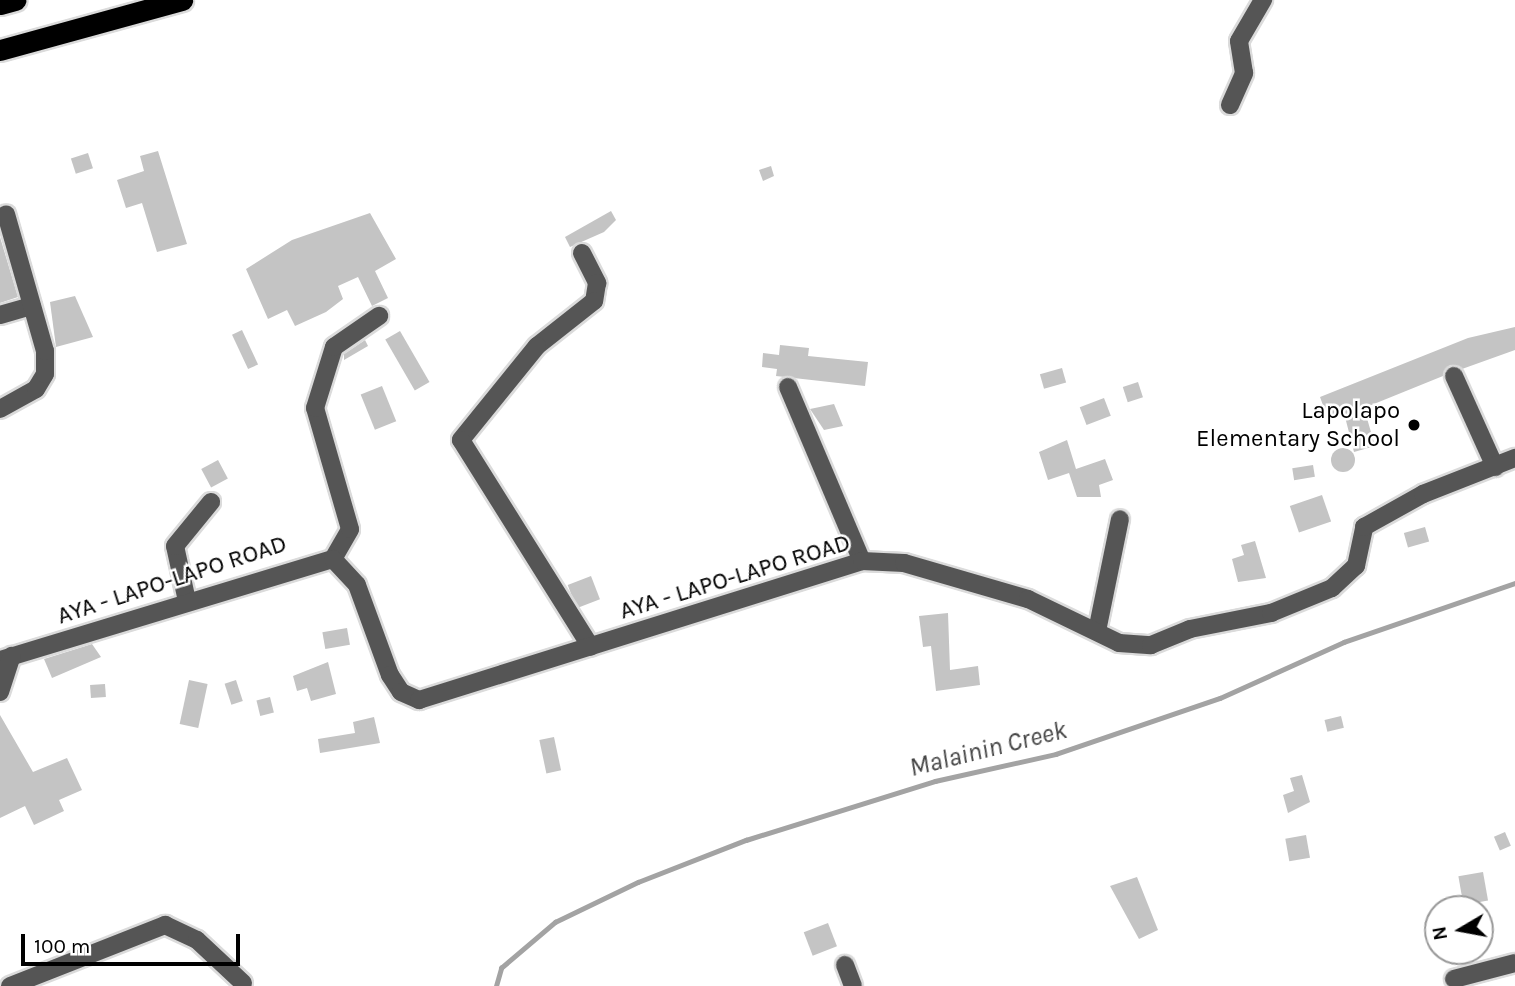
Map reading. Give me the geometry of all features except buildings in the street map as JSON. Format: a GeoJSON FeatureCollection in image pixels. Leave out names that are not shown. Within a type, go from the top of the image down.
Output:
{"type":"FeatureCollection","features":[{"type":"Feature","properties":{"kind":"highway"},"geometry":{"type":"LineString","coordinates":[[0,4],[15,0]]}},
{"type":"Feature","properties":{"kind":"highway"},"geometry":{"type":"LineString","coordinates":[[0,50],[182,0]]}},
{"type":"Feature","properties":{"kind":"street"},"geometry":{"type":"LineString","coordinates":[[1230,106],[1244,73],[1239,41],[1263,0]]}},
{"type":"Feature","properties":{"kind":"street"},"geometry":{"type":"LineString","coordinates":[[0,409],[36,389],[45,373],[32,306],[6,214]]}},
{"type":"Feature","properties":{"kind":"street"},"geometry":{"type":"LineString","coordinates":[[582,253],[599,293],[537,346],[461,440],[592,647]]}},
{"type":"Feature","properties":{"kind":"street"},"geometry":{"type":"LineString","coordinates":[[0,315],[32,306]]}},
{"type":"Feature","properties":{"kind":"street"},"geometry":{"type":"LineString","coordinates":[[333,559],[351,529],[315,408],[334,347],[379,316]]}},
{"type":"Feature","properties":{"kind":"street"},"geometry":{"type":"LineString","coordinates":[[1454,376],[1495,467]]}},
{"type":"Feature","properties":{"kind":"street"},"geometry":{"type":"LineString","coordinates":[[788,387],[862,561]]}},
{"type":"Feature","properties":{"kind":"street","name":"AYA - LAPO-LAPO ROAD"},"geometry":{"type":"LineString","coordinates":[[6,658],[187,601],[333,559],[348,568],[357,585],[390,675],[401,692],[419,701],[862,561],[904,563],[1028,599],[1119,643],[1151,645],[1305,601],[1350,575],[1364,527],[1423,494],[1515,458]]}},
{"type":"Feature","properties":{"kind":"street"},"geometry":{"type":"LineString","coordinates":[[187,601],[175,546],[211,502]]}},
{"type":"Feature","properties":{"kind":"street"},"geometry":{"type":"LineString","coordinates":[[1097,631],[1119,519]]}},
{"type":"Feature","properties":{"kind":"street"},"geometry":{"type":"LineString","coordinates":[[0,692],[6,658]]}},
{"type":"Feature","properties":{"kind":"street"},"geometry":{"type":"LineString","coordinates":[[10,986],[164,925],[197,940],[243,983]]}},
{"type":"Feature","properties":{"kind":"street"},"geometry":{"type":"LineString","coordinates":[[1454,979],[1515,963]]}},
{"type":"Feature","properties":{"kind":"street"},"geometry":{"type":"LineString","coordinates":[[845,965],[853,986]]}},
{"type":"Feature","properties":{"kind":"waterway","name":"Malainin Creek"},"geometry":{"type":"LineString","coordinates":[[496,986],[501,968],[555,922],[638,882],[746,840],[935,781],[1056,754],[1220,698],[1344,642],[1515,583]]}},
{"type":"Feature","properties":{"kind":"place","name":"Lapolapo Elementary School"},"geometry":{"type":"Point","coordinates":[1414,425]}}]}
